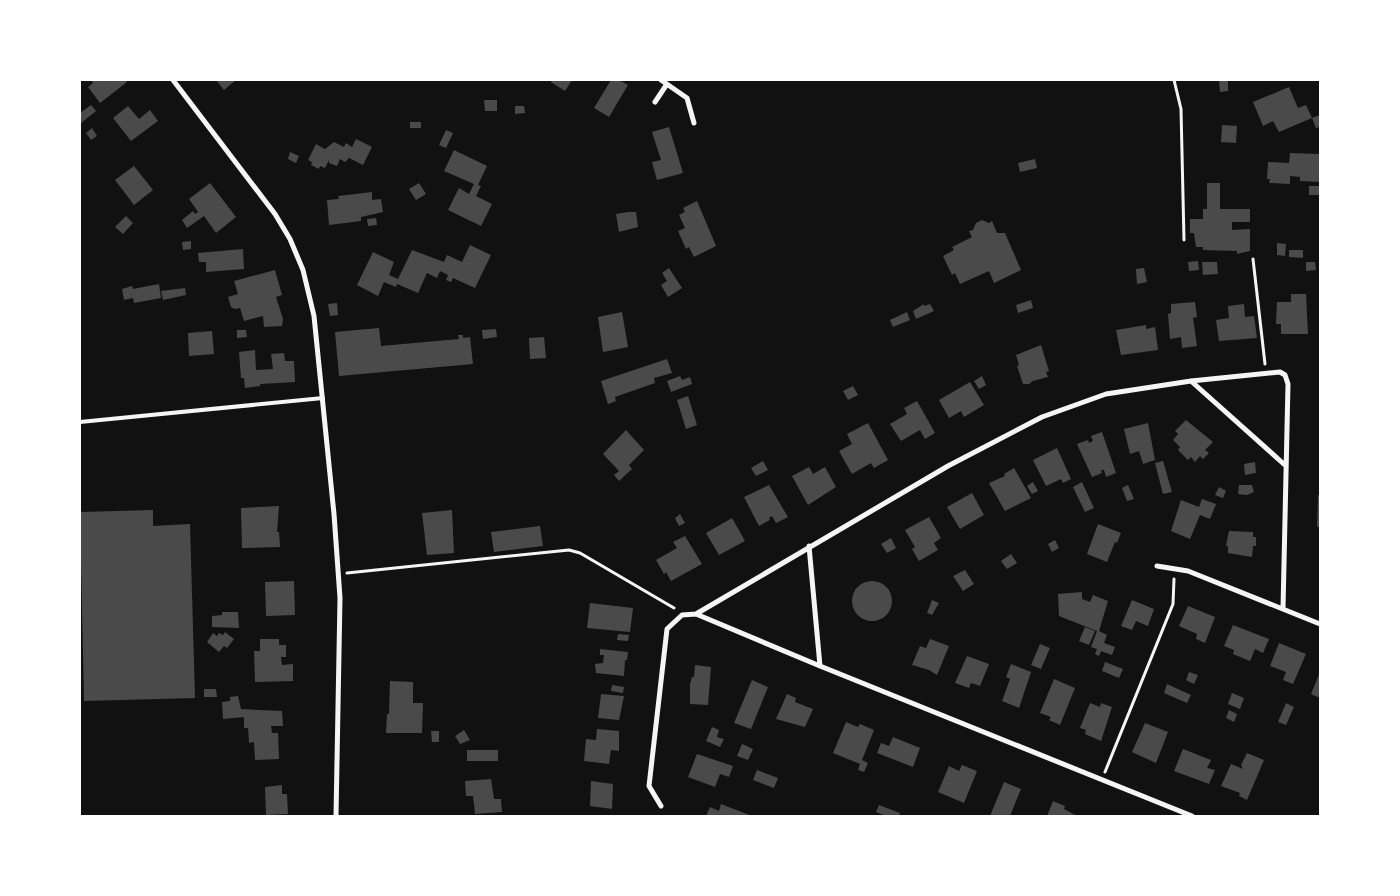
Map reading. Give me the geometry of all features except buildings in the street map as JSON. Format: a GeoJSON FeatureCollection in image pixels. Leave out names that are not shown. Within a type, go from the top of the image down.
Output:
{"type":"FeatureCollection","features":[{"type":"Feature","properties":{"kind":"street"},"geometry":{"type":"LineString","coordinates":[[173,80],[261,193],[290,239],[303,270],[314,316],[338,574],[336,816]]}},
{"type":"Feature","properties":{"kind":"street"},"geometry":{"type":"LineString","coordinates":[[661,80],[688,98],[694,123]]}},
{"type":"Feature","properties":{"kind":"street"},"geometry":{"type":"LineString","coordinates":[[655,102],[667,84]]}},
{"type":"Feature","properties":{"kind":"street"},"geometry":{"type":"LineString","coordinates":[[696,614],[956,461],[1042,417],[1106,394],[1266,372],[1280,372],[1285,375],[1288,384],[1283,608]]}},
{"type":"Feature","properties":{"kind":"street"},"geometry":{"type":"LineString","coordinates":[[1191,381],[1286,466]]}},
{"type":"Feature","properties":{"kind":"street"},"geometry":{"type":"LineString","coordinates":[[809,546],[820,666]]}},
{"type":"Feature","properties":{"kind":"street"},"geometry":{"type":"LineString","coordinates":[[1157,566],[1188,571],[1320,624]]}},
{"type":"Feature","properties":{"kind":"street"},"geometry":{"type":"LineString","coordinates":[[661,806],[649,786],[667,630],[682,615],[696,614],[1192,816]]}},
{"type":"Feature","properties":{"kind":"lane"},"geometry":{"type":"LineString","coordinates":[[80,422],[323,398]]}},
{"type":"Feature","properties":{"kind":"path"},"geometry":{"type":"LineString","coordinates":[[1174,80],[1181,109],[1184,240]]}},
{"type":"Feature","properties":{"kind":"path"},"geometry":{"type":"LineString","coordinates":[[1254,259],[1266,372]]}},
{"type":"Feature","properties":{"kind":"path"},"geometry":{"type":"LineString","coordinates":[[338,574],[569,550],[592,560],[682,615]]}},
{"type":"Feature","properties":{"kind":"path"},"geometry":{"type":"LineString","coordinates":[[1101,780],[1173,604],[1174,568]]}}]}
